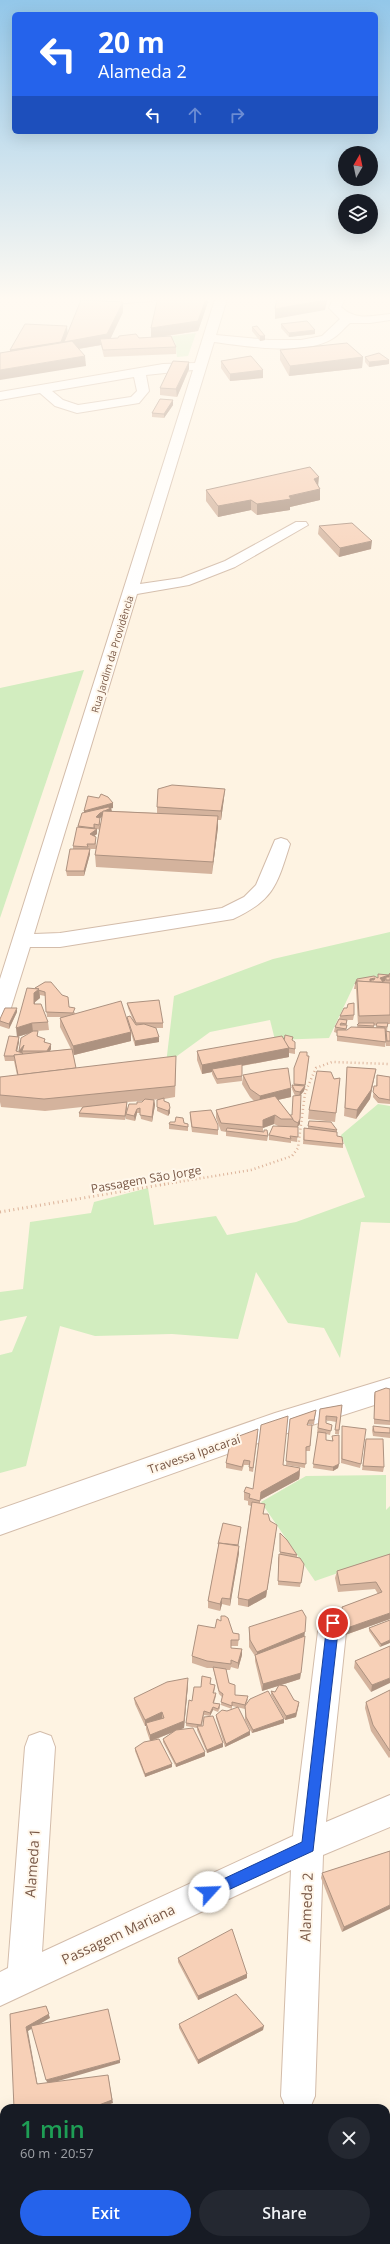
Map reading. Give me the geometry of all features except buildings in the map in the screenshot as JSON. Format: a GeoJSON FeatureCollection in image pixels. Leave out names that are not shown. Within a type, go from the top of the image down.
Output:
{"type":"FeatureCollection","features":[{"type":"Feature","properties":{"kind":"street"},"geometry":{"type":"LineString","coordinates":[[56,401],[77,409],[130,401]]}},
{"type":"Feature","properties":{"kind":"street","name":"Rua Jardim da Providência"},"geometry":{"type":"LineString","coordinates":[[0,1012],[190,401]]}},
{"type":"Feature","properties":{"kind":"street"},"geometry":{"type":"LineString","coordinates":[[132,590],[184,582],[230,564],[301,525]]}},
{"type":"Feature","properties":{"kind":"street"},"geometry":{"type":"LineString","coordinates":[[23,941],[60,940],[226,914],[248,905],[264,890],[281,844]]}},
{"type":"Feature","properties":{"kind":"street","name":"Travessa Ipacaraí"},"geometry":{"type":"LineString","coordinates":[[0,1522],[275,1425],[390,1389]]}},
{"type":"Feature","properties":{"kind":"street","name":"Alameda 2"},"geometry":{"type":"LineString","coordinates":[[298,2096],[308,1846],[333,1623]]}},
{"type":"Feature","properties":{"kind":"street","name":"Alameda 1"},"geometry":{"type":"LineString","coordinates":[[12,1984],[40,1747]]}},
{"type":"Feature","properties":{"kind":"street","name":"Passagem Mariana"},"geometry":{"type":"LineString","coordinates":[[12,1984],[308,1846],[390,1811]]}},
{"type":"Feature","properties":{"kind":"path","name":"Passagem São Jorge"},"geometry":{"type":"LineString","coordinates":[[0,1212],[251,1170],[292,1156],[298,1148],[305,1093],[316,1068],[332,1062],[390,1064]]}},
{"type":"Feature","properties":{"kind":"green space"},"geometry":{"type":"Polygon","coordinates":[[[84,670],[0,918],[0,688],[84,670]]]}},
{"type":"Feature","properties":{"kind":"green space"},"geometry":{"type":"Polygon","coordinates":[[[390,932],[390,976],[355,983],[329,1038],[275,1040],[270,1020],[210,1032],[166,1064],[174,996],[273,959],[390,932]]]}},
{"type":"Feature","properties":{"kind":"green space"},"geometry":{"type":"Polygon","coordinates":[[[378,1104],[390,1106],[390,1223],[361,1222],[340,1358],[324,1328],[288,1323],[256,1272],[238,1339],[172,1334],[95,1336],[60,1326],[26,1466],[0,1473],[0,1355],[12,1352],[27,1316],[0,1321],[0,1292],[23,1289],[30,1222],[91,1213],[94,1202],[148,1188],[154,1225],[216,1216],[227,1235],[296,1222],[365,1197],[341,1135],[378,1104]]]}},
{"type":"Feature","properties":{"kind":"green space"},"geometry":{"type":"Polygon","coordinates":[[[386,1475],[386,1510],[390,1506],[390,1555],[315,1581],[261,1502],[306,1476],[386,1475]]]}},
{"type":"Feature","properties":{"kind":"route"},"geometry":{"type":"LineString","coordinates":[[209,1892],[308,1846],[333,1623]]}}]}
